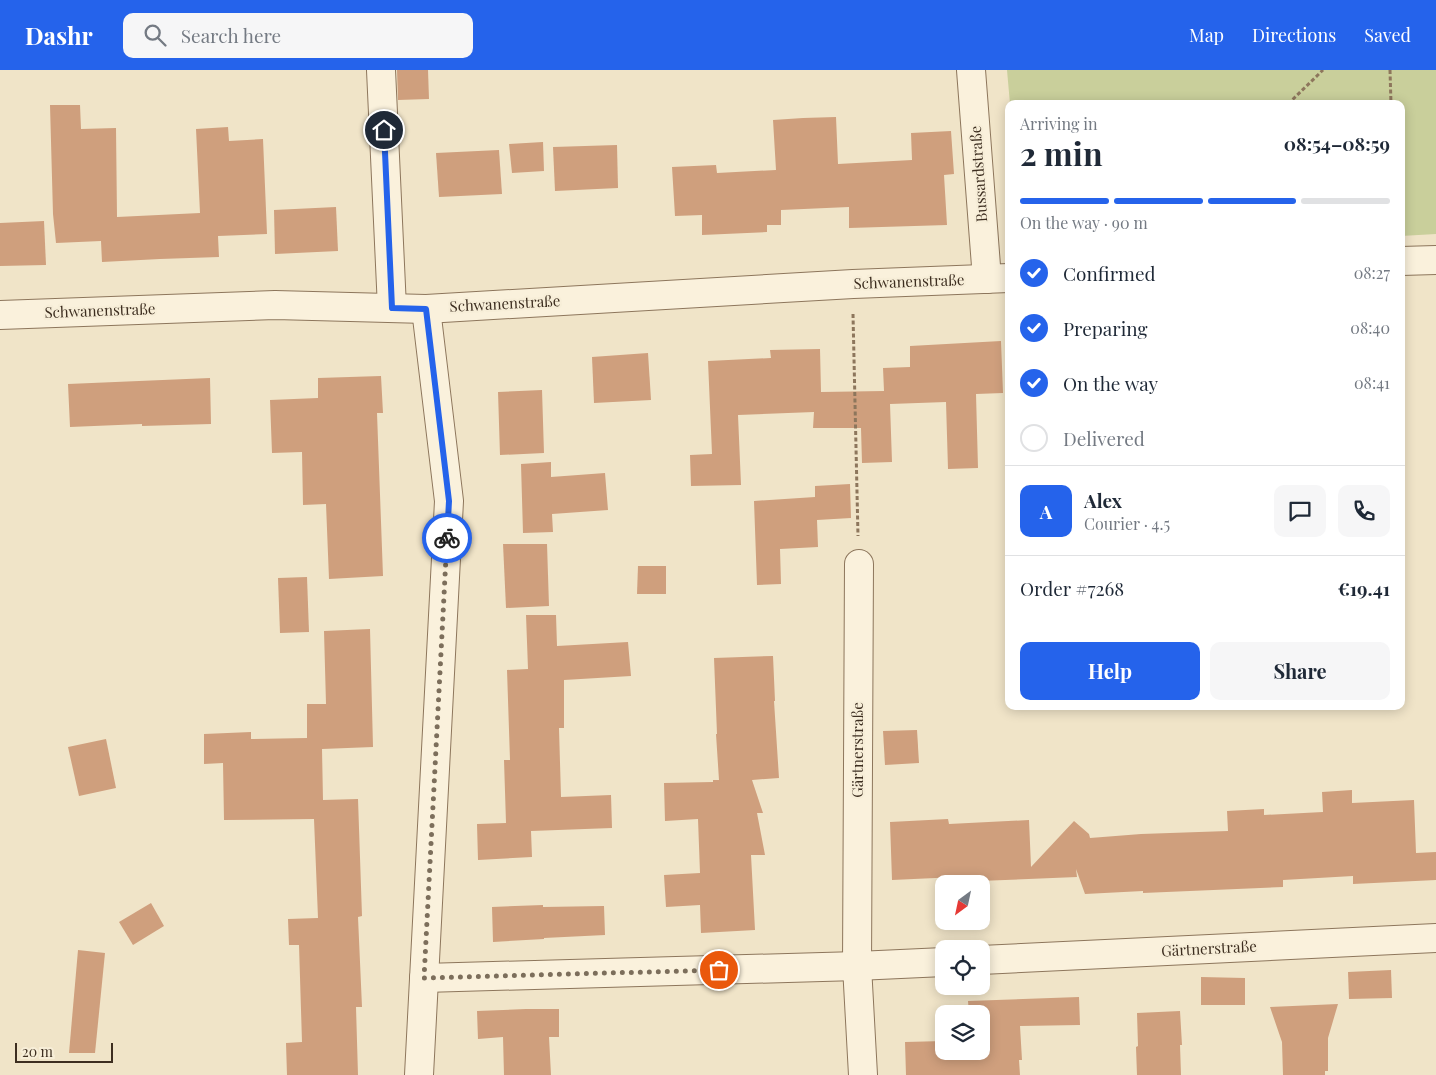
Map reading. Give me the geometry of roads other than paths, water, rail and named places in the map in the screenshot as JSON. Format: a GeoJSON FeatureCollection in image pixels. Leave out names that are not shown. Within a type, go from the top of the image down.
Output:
{"type":"FeatureCollection","features":[{"type":"Feature","properties":{"kind":"street"},"geometry":{"type":"LineString","coordinates":[[381,70],[392,308]]}},
{"type":"Feature","properties":{"kind":"street","name":"Bussardstraße"},"geometry":{"type":"LineString","coordinates":[[971,70],[998,278]]}},
{"type":"Feature","properties":{"kind":"street"},"geometry":{"type":"LineString","coordinates":[[1405,261],[1436,260]]}},
{"type":"Feature","properties":{"kind":"street","name":"Schwanenstraße"},"geometry":{"type":"LineString","coordinates":[[0,315],[275,306],[426,309],[853,284],[998,278]]}},
{"type":"Feature","properties":{"kind":"street"},"geometry":{"type":"LineString","coordinates":[[419,1075],[449,501],[426,309]]}},
{"type":"Feature","properties":{"kind":"street","name":"Gärtnerstraße"},"geometry":{"type":"LineString","coordinates":[[858,564],[857,966],[863,1075]]}},
{"type":"Feature","properties":{"kind":"street","name":"Gärtnerstraße"},"geometry":{"type":"LineString","coordinates":[[990,960],[1436,938]]}},
{"type":"Feature","properties":{"kind":"street"},"geometry":{"type":"LineString","coordinates":[[424,978],[935,962]]}}]}
